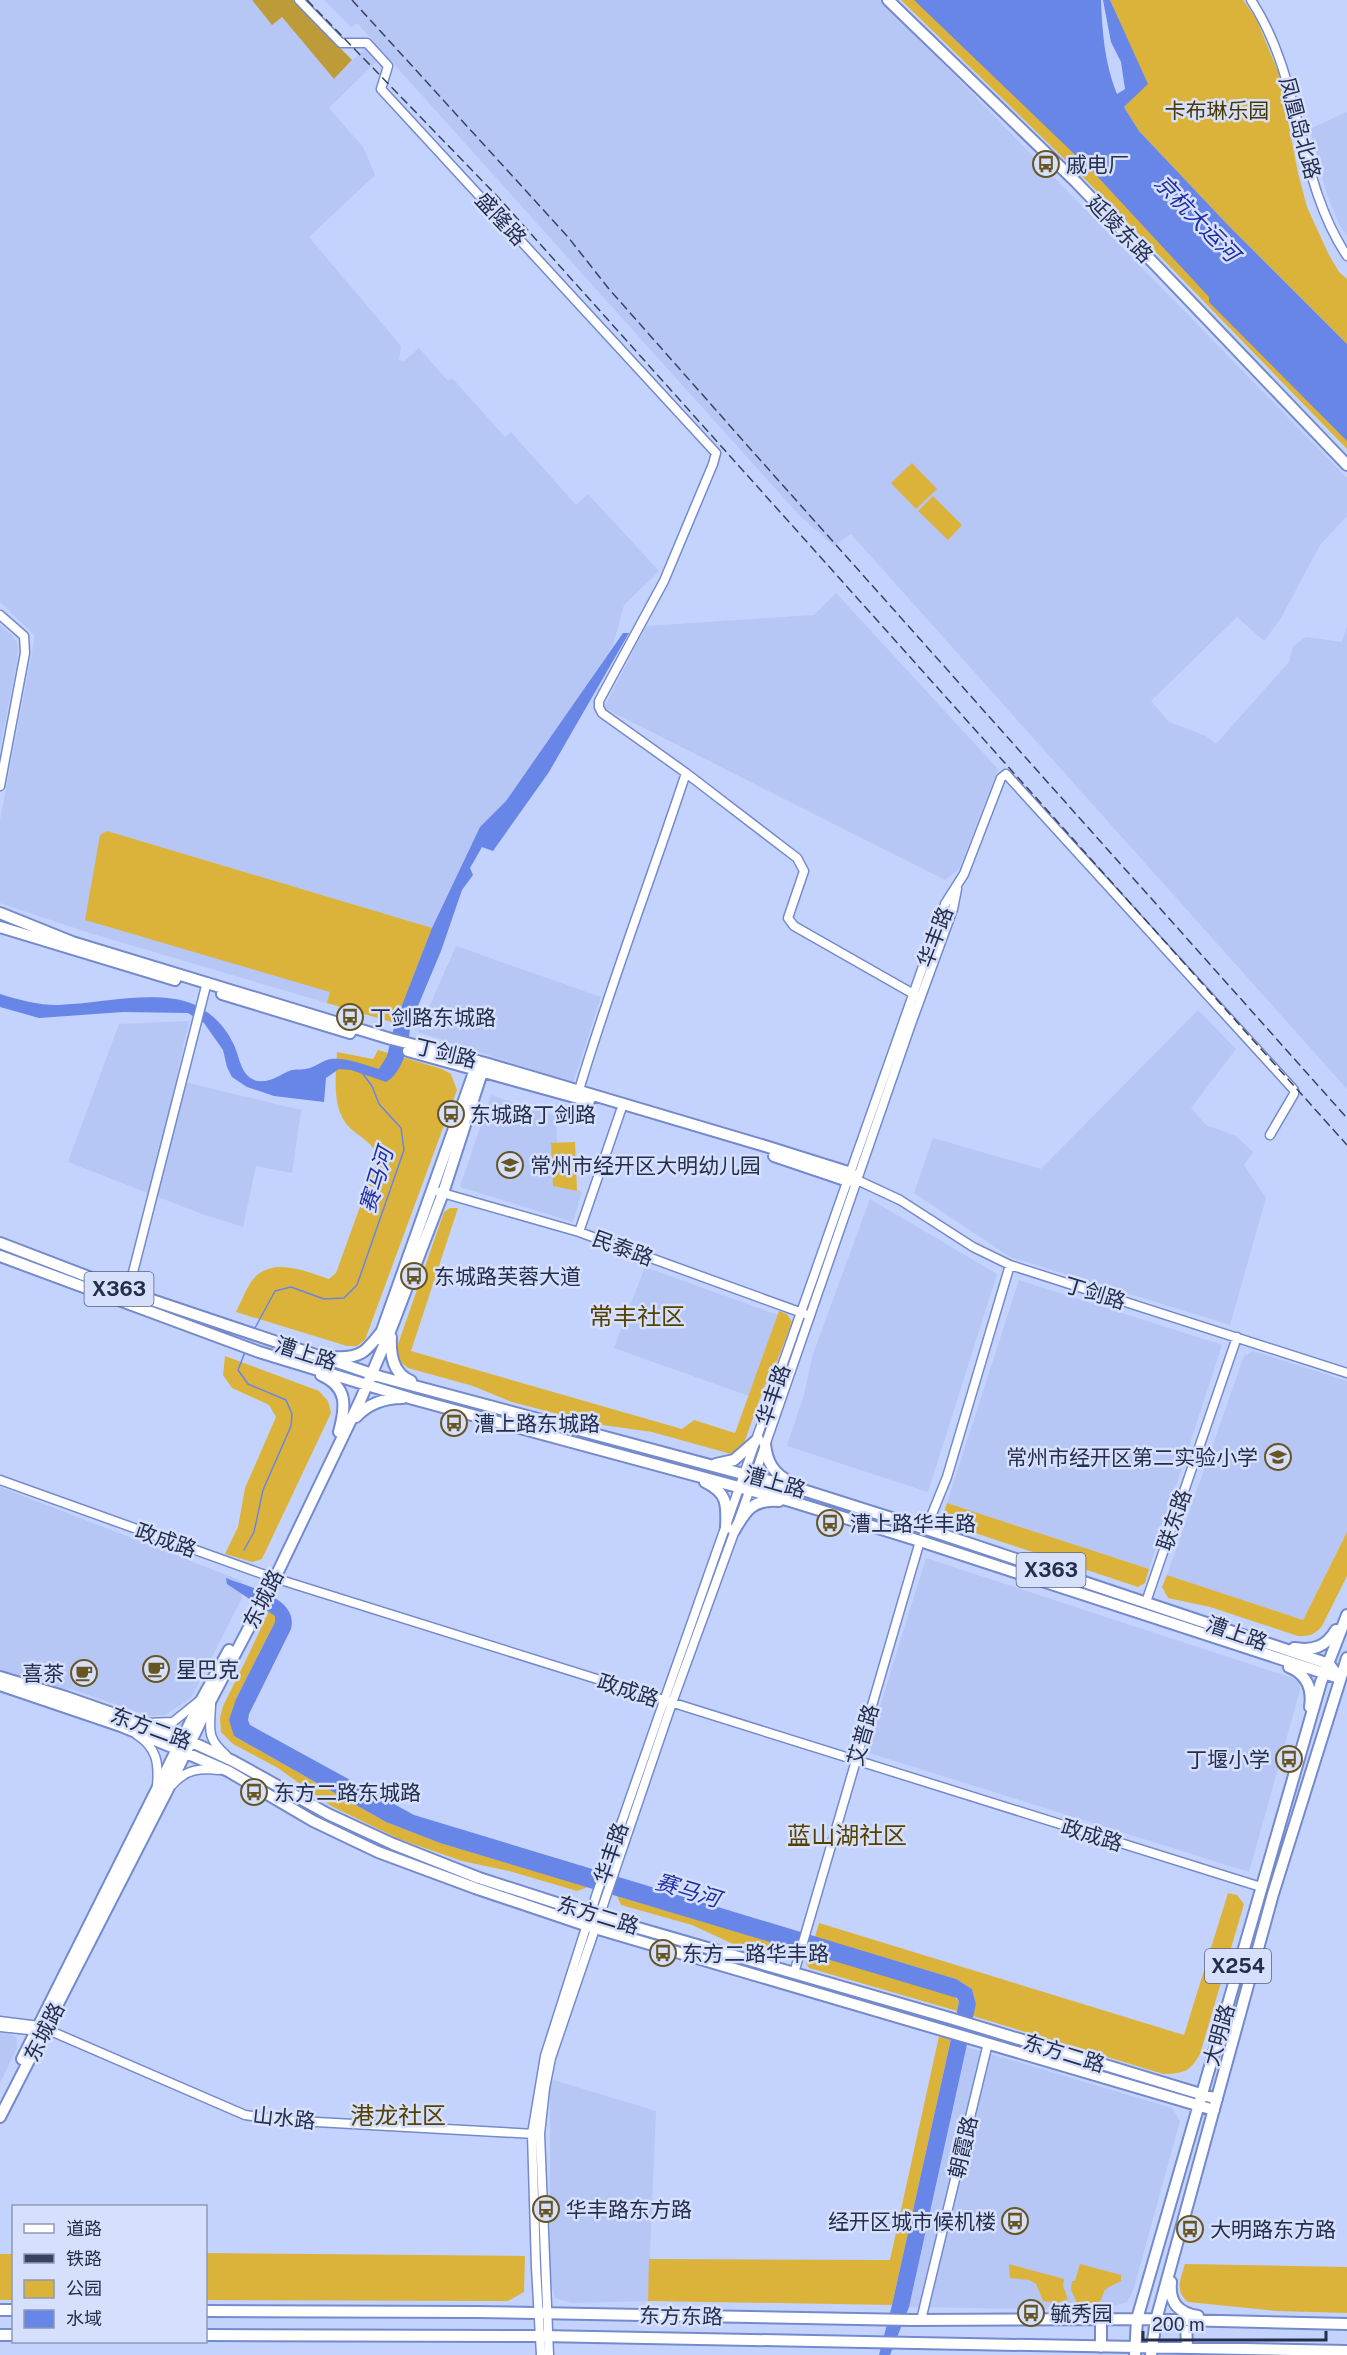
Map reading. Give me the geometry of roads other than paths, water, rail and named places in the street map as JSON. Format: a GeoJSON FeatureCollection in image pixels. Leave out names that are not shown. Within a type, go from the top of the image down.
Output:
{"type":"FeatureCollection","features":[{"type":"Feature","properties":{"kind":"main road","name":"延陵东路"},"geometry":{"type":"LineString","coordinates":[[888,0],[1076,182],[1347,465]]}},
{"type":"Feature","properties":{"kind":"main road","name":"延陵东路"},"geometry":{"type":"LineString","coordinates":[[898,0],[1066,165],[1347,455]]}},
{"type":"Feature","properties":{"kind":"main road","name":"丁剑路"},"geometry":{"type":"LineString","coordinates":[[0,913],[72,942],[205,990]]}},
{"type":"Feature","properties":{"kind":"main road","name":"丁剑路"},"geometry":{"type":"LineString","coordinates":[[0,927],[205,990],[410,1048],[579,1090],[852,1178]]}},
{"type":"Feature","properties":{"kind":"main road","name":"丁剑路"},"geometry":{"type":"LineString","coordinates":[[480,1066],[852,1178]]}},
{"type":"Feature","properties":{"kind":"main road","name":"东城路"},"geometry":{"type":"LineString","coordinates":[[0,2102],[162,1792],[206,1699],[271,1577],[367,1379],[438,1192],[480,1066]]}},
{"type":"Feature","properties":{"kind":"main road","name":"X363"},"geometry":{"type":"LineString","coordinates":[[0,1243],[128,1292]]}},
{"type":"Feature","properties":{"kind":"main road","name":"漕上路"},"geometry":{"type":"LineString","coordinates":[[0,1256],[259,1352],[367,1379],[436,1392],[803,1490],[1146,1602],[1275,1646],[1327,1668]]}},
{"type":"Feature","properties":{"kind":"main road","name":"漕上路"},"geometry":{"type":"LineString","coordinates":[[128,1292],[239,1331],[318,1355],[413,1399],[790,1501],[1245,1647],[1327,1668]]}},
{"type":"Feature","properties":{"kind":"main road"},"geometry":{"type":"LineString","coordinates":[[318,1355],[356,1356],[367,1351],[387,1329]]}},
{"type":"Feature","properties":{"kind":"main road"},"geometry":{"type":"LineString","coordinates":[[387,1329],[394,1364],[403,1378],[436,1392]]}},
{"type":"Feature","properties":{"kind":"main road"},"geometry":{"type":"LineString","coordinates":[[291,1360],[330,1379],[339,1389],[344,1400],[343,1429]]}},
{"type":"Feature","properties":{"kind":"main road"},"geometry":{"type":"LineString","coordinates":[[343,1429],[370,1404],[392,1398],[413,1399]]}},
{"type":"Feature","properties":{"kind":"main road"},"geometry":{"type":"LineString","coordinates":[[708,1464],[734,1461],[762,1441],[770,1466],[780,1477],[803,1490]]}},
{"type":"Feature","properties":{"kind":"main road"},"geometry":{"type":"LineString","coordinates":[[680,1471],[716,1487],[723,1496],[727,1508],[730,1530]]}},
{"type":"Feature","properties":{"kind":"main road"},"geometry":{"type":"LineString","coordinates":[[730,1530],[747,1509],[758,1503],[772,1500],[790,1501]]}},
{"type":"Feature","properties":{"kind":"main road"},"geometry":{"type":"LineString","coordinates":[[1275,1646],[1304,1650],[1318,1648],[1329,1641],[1347,1613]]}},
{"type":"Feature","properties":{"kind":"main road","name":"大明路"},"geometry":{"type":"LineString","coordinates":[[1135,2351],[1137,2319],[1198,2106],[1307,1730],[1347,1613]]}},
{"type":"Feature","properties":{"kind":"main road"},"geometry":{"type":"LineString","coordinates":[[1245,1647],[1299,1671],[1306,1679],[1311,1701],[1307,1730]]}},
{"type":"Feature","properties":{"kind":"main road","name":"大明路"},"geometry":{"type":"LineString","coordinates":[[1151,2351],[1156,2320],[1273,1894],[1343,1679],[1347,1658]]}},
{"type":"Feature","properties":{"kind":"main road"},"geometry":{"type":"LineString","coordinates":[[1327,1668],[1343,1679]]}},
{"type":"Feature","properties":{"kind":"main road","name":"东方二路"},"geometry":{"type":"LineString","coordinates":[[0,1677],[66,1697],[187,1740],[233,1761],[328,1814],[393,1844],[479,1878],[595,1915],[974,2025],[1217,2099]]}},
{"type":"Feature","properties":{"kind":"main road","name":"东方二路"},"geometry":{"type":"LineString","coordinates":[[0,1685],[121,1726],[182,1751],[228,1772],[313,1821],[378,1852],[475,1888],[592,1927],[1214,2110]]}},
{"type":"Feature","properties":{"kind":"main road","name":"东城路"},"geometry":{"type":"LineString","coordinates":[[0,2117],[40,2029]]}},
{"type":"Feature","properties":{"kind":"main road"},"geometry":{"type":"LineString","coordinates":[[1176,2086],[1197,2086],[1208,2072]]}},
{"type":"Feature","properties":{"kind":"main road"},"geometry":{"type":"LineString","coordinates":[[1178,2100],[1190,2109],[1192,2128]]}},
{"type":"Feature","properties":{"kind":"main road"},"geometry":{"type":"LineString","coordinates":[[1172,2264],[1170,2292],[1173,2304],[1185,2314],[1227,2321],[1347,2324]]}},
{"type":"Feature","properties":{"kind":"main road","name":"东方东路"},"geometry":{"type":"LineString","coordinates":[[207,2311],[542,2313],[917,2320],[1227,2321]]}},
{"type":"Feature","properties":{"kind":"main road"},"geometry":{"type":"LineString","coordinates":[[1101,2319],[1101,2347]]}},
{"type":"Feature","properties":{"kind":"main road"},"geometry":{"type":"LineString","coordinates":[[1186,2320],[1187,2348]]}},
{"type":"Feature","properties":{"kind":"main road","name":"东方东路"},"geometry":{"type":"LineString","coordinates":[[207,2335],[545,2336],[1101,2347],[1135,2351],[1187,2348],[1347,2351]]}},
{"type":"Feature","properties":{"kind":"street","name":"盛隆路"},"geometry":{"type":"LineString","coordinates":[[299,0],[341,43],[367,43],[388,66],[381,89],[716,453],[664,581],[599,701],[602,713],[686,773]]}},
{"type":"Feature","properties":{"kind":"street","name":"凤凰岛北路"},"geometry":{"type":"LineString","coordinates":[[1251,0],[1264,19],[1279,54],[1312,176],[1326,216],[1347,256]]}},
{"type":"Feature","properties":{"kind":"street"},"geometry":{"type":"LineString","coordinates":[[0,615],[24,636],[25,653],[0,786]]}},
{"type":"Feature","properties":{"kind":"street"},"geometry":{"type":"LineString","coordinates":[[579,1090],[603,1008],[657,863],[686,773],[797,858],[804,871],[788,918],[794,926],[917,996]]}},
{"type":"Feature","properties":{"kind":"street","name":"华丰路"},"geometry":{"type":"LineString","coordinates":[[549,2355],[542,2313],[536,2134],[545,2056],[592,1927],[597,1893],[762,1441],[917,996],[945,904],[958,886],[1001,778],[1006,774],[1294,1090],[1294,1095],[1270,1135]]}},
{"type":"Feature","properties":{"kind":"street"},"geometry":{"type":"LineString","coordinates":[[128,1292],[205,990]]}},
{"type":"Feature","properties":{"kind":"street"},"geometry":{"type":"LineString","coordinates":[[579,1232],[621,1110]]}},
{"type":"Feature","properties":{"kind":"street","name":"丁剑路"},"geometry":{"type":"LineString","coordinates":[[852,1178],[900,1200],[973,1247],[1010,1265],[1347,1373]]}},
{"type":"Feature","properties":{"kind":"street","name":"民泰路"},"geometry":{"type":"LineString","coordinates":[[438,1192],[579,1232],[805,1314]]}},
{"type":"Feature","properties":{"kind":"street"},"geometry":{"type":"LineString","coordinates":[[926,1529],[947,1477],[1010,1265]]}},
{"type":"Feature","properties":{"kind":"street","name":"联东路"},"geometry":{"type":"LineString","coordinates":[[1146,1602],[1237,1336]]}},
{"type":"Feature","properties":{"kind":"street","name":"政成路"},"geometry":{"type":"LineString","coordinates":[[0,1480],[271,1577],[1261,1887]]}},
{"type":"Feature","properties":{"kind":"street","name":"艾普路"},"geometry":{"type":"LineString","coordinates":[[794,1973],[920,1541]]}},
{"type":"Feature","properties":{"kind":"street"},"geometry":{"type":"LineString","coordinates":[[135,1722],[156,1724],[173,1722],[206,1699],[210,1733],[214,1744],[233,1761]]}},
{"type":"Feature","properties":{"kind":"street","name":"华丰路"},"geometry":{"type":"LineString","coordinates":[[595,1915],[607,1896],[668,1702]]}},
{"type":"Feature","properties":{"kind":"street"},"geometry":{"type":"LineString","coordinates":[[121,1726],[145,1741],[153,1752],[159,1766],[162,1792]]}},
{"type":"Feature","properties":{"kind":"street"},"geometry":{"type":"LineString","coordinates":[[162,1792],[191,1770],[204,1768],[228,1772]]}},
{"type":"Feature","properties":{"kind":"street","name":"山水路"},"geometry":{"type":"LineString","coordinates":[[0,2021],[60,2034],[244,2115],[280,2121],[536,2134]]}},
{"type":"Feature","properties":{"kind":"street","name":"山水路"},"geometry":{"type":"LineString","coordinates":[[0,2027],[40,2029]]}},
{"type":"Feature","properties":{"kind":"street","name":"朝霞路"},"geometry":{"type":"LineString","coordinates":[[917,2320],[988,2043]]}},
{"type":"Feature","properties":{"kind":"street","name":"华丰路"},"geometry":{"type":"LineString","coordinates":[[542,2355],[545,2336]]}},
{"type":"Feature","properties":{"kind":"water","name":"京杭大运河"},"geometry":{"type":"Polygon","coordinates":[[[914,0],[1101,0],[1105,48],[1117,94],[1125,89],[1121,62],[1111,42],[1103,0],[1110,0],[1148,84],[1124,107],[1139,131],[1227,224],[1347,344],[1347,441],[1209,302],[1209,297],[1096,175],[914,0]]]}},
{"type":"Feature","properties":{"kind":"water"},"geometry":{"type":"Polygon","coordinates":[[[623,633],[629,633],[549,772],[493,851],[482,847],[470,868],[473,875],[462,890],[441,951],[410,1025],[409,1040],[401,1064],[392,1078],[386,1082],[351,1070],[339,1069],[326,1078],[324,1102],[274,1096],[247,1087],[232,1077],[223,1050],[204,1023],[188,1013],[123,1012],[39,1018],[0,1007],[0,994],[50,1005],[144,997],[178,1000],[200,1007],[217,1021],[231,1038],[242,1067],[252,1079],[267,1081],[292,1070],[310,1068],[331,1059],[349,1060],[379,1069],[387,1056],[395,1023],[432,928],[480,827],[506,801],[623,633]]]}},
{"type":"Feature","properties":{"kind":"water"},"geometry":{"type":"Polygon","coordinates":[[[226,1578],[280,1601],[291,1618],[291,1629],[249,1714],[250,1725],[414,1815],[956,1979],[972,1989],[976,2004],[909,2307],[890,2355],[879,2355],[951,2039],[959,2002],[957,1998],[440,1843],[386,1822],[234,1736],[229,1720],[236,1699],[275,1622],[275,1616],[227,1584],[226,1578]]]}},
{"type":"Feature","properties":{"kind":"waterway","name":"赛马河"},"geometry":{"type":"LineString","coordinates":[[255,1328],[275,1291],[291,1287],[324,1299],[344,1298],[357,1285],[404,1150],[401,1128],[379,1104],[372,1086],[363,1074]]}},
{"type":"Feature","properties":{"kind":"waterway","name":"赛马河"},"geometry":{"type":"LineString","coordinates":[[244,1550],[254,1532],[263,1490],[291,1426],[292,1414],[286,1400],[248,1384],[238,1370],[245,1352]]}},
{"type":"Feature","properties":{"kind":"railway"},"geometry":{"type":"LineString","coordinates":[[307,0],[498,197],[1347,1145]]}},
{"type":"Feature","properties":{"kind":"railway"},"geometry":{"type":"LineString","coordinates":[[352,0],[568,237],[609,289],[746,444],[1347,1118]]}},
{"type":"Feature","properties":{"kind":"place","name":"戚电厂"},"geometry":{"type":"Point","coordinates":[1046,164]}},
{"type":"Feature","properties":{"kind":"place","name":"丁剑路东城路"},"geometry":{"type":"Point","coordinates":[350,1017]}},
{"type":"Feature","properties":{"kind":"place","name":"东城路丁剑路"},"geometry":{"type":"Point","coordinates":[451,1114]}},
{"type":"Feature","properties":{"kind":"place","name":"常州市经开区大明幼儿园"},"geometry":{"type":"Point","coordinates":[510,1165]}},
{"type":"Feature","properties":{"kind":"place","name":"东城路芙蓉大道"},"geometry":{"type":"Point","coordinates":[414,1276]}},
{"type":"Feature","properties":{"kind":"place","name":"漕上路东城路"},"geometry":{"type":"Point","coordinates":[454,1423]}},
{"type":"Feature","properties":{"kind":"place","name":"常州市经开区第二实验小学"},"geometry":{"type":"Point","coordinates":[1278,1457]}},
{"type":"Feature","properties":{"kind":"place","name":"漕上路华丰路"},"geometry":{"type":"Point","coordinates":[830,1523]}},
{"type":"Feature","properties":{"kind":"place","name":"星巴克"},"geometry":{"type":"Point","coordinates":[156,1669]}},
{"type":"Feature","properties":{"kind":"place","name":"喜茶"},"geometry":{"type":"Point","coordinates":[84,1673]}},
{"type":"Feature","properties":{"kind":"place","name":"丁堰小学"},"geometry":{"type":"Point","coordinates":[1289,1759]}},
{"type":"Feature","properties":{"kind":"place","name":"东方二路东城路"},"geometry":{"type":"Point","coordinates":[254,1792]}},
{"type":"Feature","properties":{"kind":"place","name":"东方二路华丰路"},"geometry":{"type":"Point","coordinates":[663,1953]}},
{"type":"Feature","properties":{"kind":"place","name":"华丰路东方路"},"geometry":{"type":"Point","coordinates":[546,2209]}},
{"type":"Feature","properties":{"kind":"place","name":"经开区城市候机楼"},"geometry":{"type":"Point","coordinates":[1015,2221]}},
{"type":"Feature","properties":{"kind":"place","name":"大明路东方路"},"geometry":{"type":"Point","coordinates":[1190,2229]}},
{"type":"Feature","properties":{"kind":"place","name":"毓秀园"},"geometry":{"type":"Point","coordinates":[1031,2313]}},
{"type":"Feature","properties":{"kind":"district","name":"常丰社区"},"geometry":{"type":"Point","coordinates":[637,1316]}},
{"type":"Feature","properties":{"kind":"district","name":"蓝山湖社区"},"geometry":{"type":"Point","coordinates":[847,1835]}},
{"type":"Feature","properties":{"kind":"district","name":"港龙社区"},"geometry":{"type":"Point","coordinates":[398,2115]}},
{"type":"Feature","properties":{"kind":"park label","name":"卡布琳乐园"},"geometry":{"type":"Point","coordinates":[1217,110]}}]}
